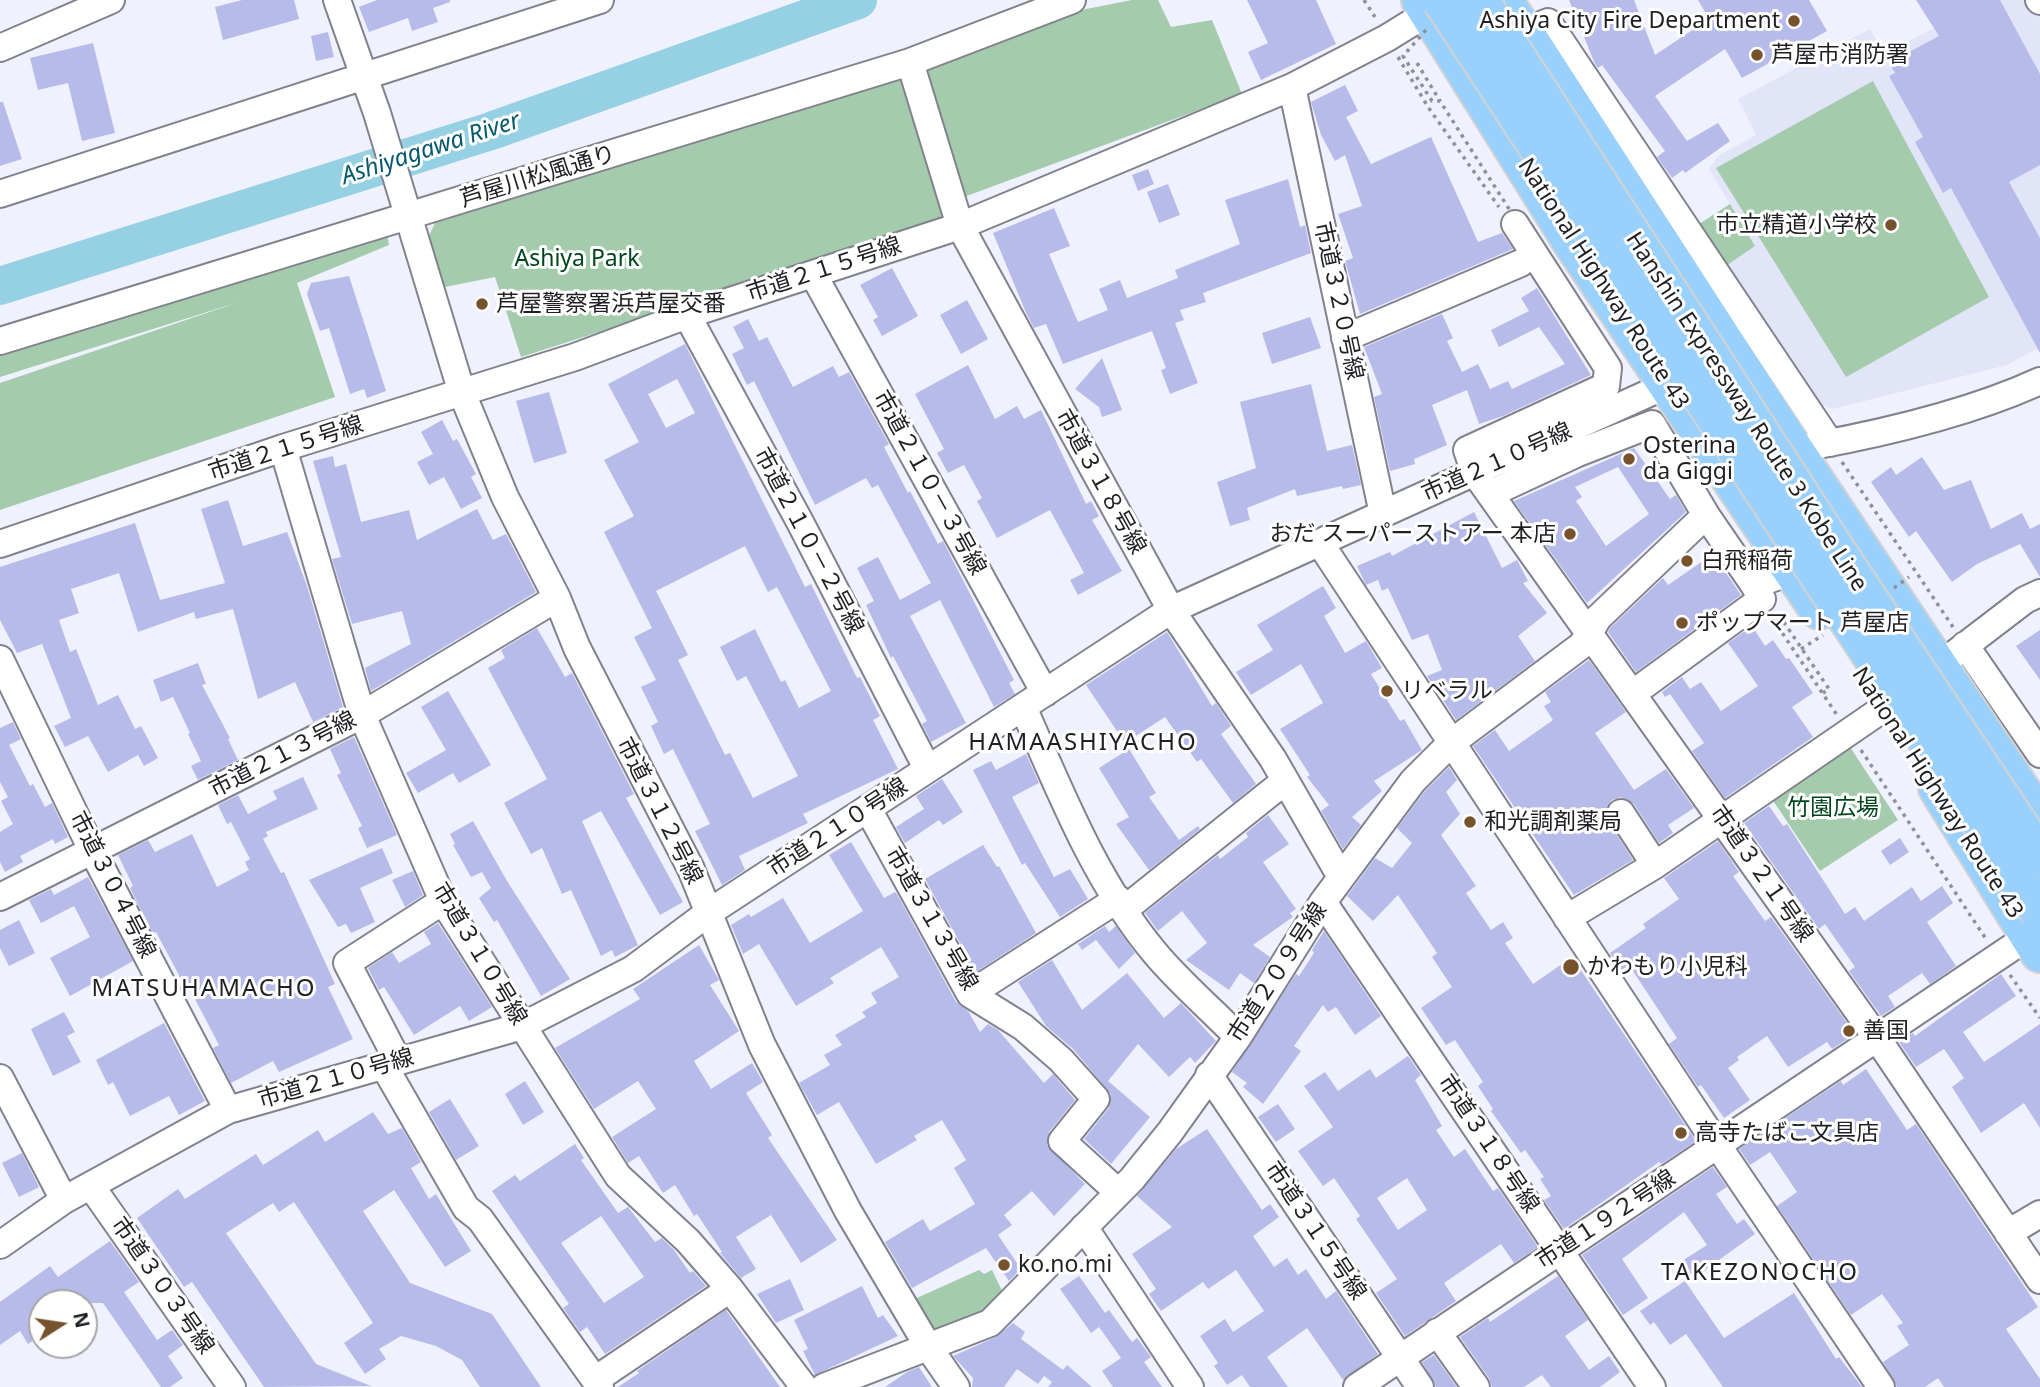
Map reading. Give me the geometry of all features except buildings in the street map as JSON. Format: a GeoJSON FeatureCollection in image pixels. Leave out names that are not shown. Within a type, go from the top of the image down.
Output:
{"type":"FeatureCollection","features":[{"type":"Feature","properties":{"kind":"highway","name":"Hanshin Expressway Route 3 Kobe Line"},"geometry":{"type":"LineString","coordinates":[[1479,0],[1834,549],[2040,857]]}},
{"type":"Feature","properties":{"kind":"highway"},"geometry":{"type":"LineString","coordinates":[[1503,0],[1812,446],[1952,655],[2035,800]]}},
{"type":"Feature","properties":{"kind":"highway","name":"Hanshin Expressway Route 3 Kobe Line"},"geometry":{"type":"LineString","coordinates":[[1430,10],[2036,934]]}},
{"type":"Feature","properties":{"kind":"highway","name":"National Highway Route 43"},"geometry":{"type":"LineString","coordinates":[[1430,10],[1572,242],[2036,934]]}},
{"type":"Feature","properties":{"kind":"street"},"geometry":{"type":"LineString","coordinates":[[0,48],[111,0]]}},
{"type":"Feature","properties":{"kind":"street"},"geometry":{"type":"LineString","coordinates":[[337,0],[363,75]]}},
{"type":"Feature","properties":{"kind":"street"},"geometry":{"type":"LineString","coordinates":[[0,194],[600,0]]}},
{"type":"Feature","properties":{"kind":"street","name":"芦屋川松風通り"},"geometry":{"type":"LineString","coordinates":[[0,341],[405,213],[910,62],[1072,0]]}},
{"type":"Feature","properties":{"kind":"street","name":"市道２１５号線"},"geometry":{"type":"LineString","coordinates":[[0,544],[283,448],[575,357],[687,315],[960,226],[1292,87],[1387,38],[1430,10]]}},
{"type":"Feature","properties":{"kind":"street","name":"市道３１８号線"},"geometry":{"type":"LineString","coordinates":[[910,62],[960,226],[1171,610],[1285,781],[1341,877]]}},
{"type":"Feature","properties":{"kind":"street","name":"市道３１２号線"},"geometry":{"type":"LineString","coordinates":[[363,75],[462,393],[505,497],[558,598],[577,648],[691,869],[762,1045],[848,1211],[929,1348],[956,1387]]}},
{"type":"Feature","properties":{"kind":"street","name":"市道３２０号線"},"geometry":{"type":"LineString","coordinates":[[1292,87],[1383,514]]}},
{"type":"Feature","properties":{"kind":"street"},"geometry":{"type":"LineString","coordinates":[[1482,483],[1467,450],[1606,386],[1608,368],[1513,218]]}},
{"type":"Feature","properties":{"kind":"street"},"geometry":{"type":"LineString","coordinates":[[1346,338],[1521,263]]}},
{"type":"Feature","properties":{"kind":"street","name":"市道２１０－３号線"},"geometry":{"type":"LineString","coordinates":[[813,274],[1045,692]]}},
{"type":"Feature","properties":{"kind":"street","name":"市道２１０－２号線"},"geometry":{"type":"LineString","coordinates":[[687,315],[800,523],[927,768]]}},
{"type":"Feature","properties":{"kind":"street"},"geometry":{"type":"LineString","coordinates":[[1812,446],[2004,397],[2040,382]]}},
{"type":"Feature","properties":{"kind":"street","name":"市道２１０号線"},"geometry":{"type":"LineString","coordinates":[[0,1245],[64,1200],[228,1110],[522,1026],[633,969],[708,913],[1171,610],[1383,514],[1482,483],[1571,443],[1669,384]]}},
{"type":"Feature","properties":{"kind":"street"},"geometry":{"type":"LineString","coordinates":[[1571,443],[1652,424],[1706,515],[1765,599]]}},
{"type":"Feature","properties":{"kind":"street","name":"市道３１０号線"},"geometry":{"type":"LineString","coordinates":[[283,448],[362,715],[443,901],[618,1175],[688,1241],[730,1289],[804,1387]]}},
{"type":"Feature","properties":{"kind":"street","name":"市道３２１号線"},"geometry":{"type":"LineString","coordinates":[[1482,483],[1877,1038],[2040,1280]]}},
{"type":"Feature","properties":{"kind":"street","name":"市道２０９号線"},"geometry":{"type":"LineString","coordinates":[[824,1387],[990,1323],[1118,1192],[1170,1132],[1238,1037],[1323,902],[1413,780],[1451,743],[1582,645],[1598,618],[1706,515]]}},
{"type":"Feature","properties":{"kind":"street"},"geometry":{"type":"LineString","coordinates":[[1321,543],[1718,1146],[1881,1387]]}},
{"type":"Feature","properties":{"kind":"street"},"geometry":{"type":"LineString","coordinates":[[1632,694],[1765,599],[1793,571]]}},
{"type":"Feature","properties":{"kind":"street"},"geometry":{"type":"LineString","coordinates":[[2040,593],[1952,655],[2040,754]]}},
{"type":"Feature","properties":{"kind":"street","name":"市道２１３号線"},"geometry":{"type":"LineString","coordinates":[[0,897],[362,715],[558,598]]}},
{"type":"Feature","properties":{"kind":"street","name":"市道３０４号線"},"geometry":{"type":"LineString","coordinates":[[0,659],[92,850],[228,1110]]}},
{"type":"Feature","properties":{"kind":"street"},"geometry":{"type":"LineString","coordinates":[[1023,707],[1074,821],[1121,904],[1154,953],[1238,1037]]}},
{"type":"Feature","properties":{"kind":"street"},"geometry":{"type":"LineString","coordinates":[[1567,918],[1655,865],[1721,817],[1884,708]]}},
{"type":"Feature","properties":{"kind":"street"},"geometry":{"type":"LineString","coordinates":[[970,993],[1121,904],[1285,781]]}},
{"type":"Feature","properties":{"kind":"street","name":"市道３１３号線"},"geometry":{"type":"LineString","coordinates":[[868,809],[970,993],[1023,1027],[1061,1060],[1096,1099],[1062,1141],[1118,1192]]}},
{"type":"Feature","properties":{"kind":"street"},"geometry":{"type":"LineString","coordinates":[[1621,813],[1655,865]]}},
{"type":"Feature","properties":{"kind":"street"},"geometry":{"type":"LineString","coordinates":[[443,901],[347,963],[391,1063],[466,1208],[480,1219],[598,1384],[730,1289]]}},
{"type":"Feature","properties":{"kind":"street","name":"市道３１８号線"},"geometry":{"type":"LineString","coordinates":[[1323,902],[1652,1387]]}},
{"type":"Feature","properties":{"kind":"street","name":"市道１９２号線"},"geometry":{"type":"LineString","coordinates":[[1357,1387],[2036,934]]}},
{"type":"Feature","properties":{"kind":"street","name":"市道３１５号線"},"geometry":{"type":"LineString","coordinates":[[1209,1075],[1420,1387]]}},
{"type":"Feature","properties":{"kind":"street"},"geometry":{"type":"LineString","coordinates":[[0,1078],[64,1200]]}},
{"type":"Feature","properties":{"kind":"street","name":"市道３０３号線"},"geometry":{"type":"LineString","coordinates":[[91,1186],[232,1387]]}},
{"type":"Feature","properties":{"kind":"street"},"geometry":{"type":"LineString","coordinates":[[2008,1233],[2040,1214]]}},
{"type":"Feature","properties":{"kind":"street"},"geometry":{"type":"LineString","coordinates":[[1084,1227],[1190,1387]]}},
{"type":"Feature","properties":{"kind":"street"},"geometry":{"type":"LineString","coordinates":[[1437,1332],[1476,1387]]}},
{"type":"Feature","properties":{"kind":"path"},"geometry":{"type":"LineString","coordinates":[[1430,10],[1403,56],[1432,101],[1440,101]]}},
{"type":"Feature","properties":{"kind":"path"},"geometry":{"type":"LineString","coordinates":[[1387,38],[1427,107],[1490,197],[1513,218]]}},
{"type":"Feature","properties":{"kind":"path"},"geometry":{"type":"LineString","coordinates":[[1417,63],[1513,218]]}},
{"type":"Feature","properties":{"kind":"path"},"geometry":{"type":"LineString","coordinates":[[1812,446],[1952,655]]}},
{"type":"Feature","properties":{"kind":"path"},"geometry":{"type":"LineString","coordinates":[[1765,599],[1829,688],[1823,693]]}},
{"type":"Feature","properties":{"kind":"path"},"geometry":{"type":"LineString","coordinates":[[1765,599],[1783,637],[2040,1018]]}},
{"type":"Feature","properties":{"kind":"shaded area","name":"市立精道小学校"},"geometry":{"type":"Polygon","coordinates":[[[1990,0],[2029,0],[2040,18],[2040,347],[2007,365],[1833,409],[1816,403],[1723,268],[1755,246],[1709,169],[1718,156],[1756,135],[1738,99],[1870,29],[1881,48],[1893,49],[1990,0]]]}},
{"type":"Feature","properties":{"kind":"green space"},"geometry":{"type":"Polygon","coordinates":[[[1132,0],[1158,0],[1171,27],[1212,20],[1242,94],[964,197],[922,69],[1076,11],[1132,0]]]}},
{"type":"Feature","properties":{"kind":"green space","name":"Ashiya Park"},"geometry":{"type":"Polygon","coordinates":[[[903,77],[950,220],[521,357],[495,277],[440,288],[427,240],[435,223],[903,77]]]}},
{"type":"Feature","properties":{"kind":"green space"},"geometry":{"type":"Polygon","coordinates":[[[1873,81],[1989,297],[1846,377],[1716,168],[1873,81]]]}},
{"type":"Feature","properties":{"kind":"green space"},"geometry":{"type":"Polygon","coordinates":[[[1730,204],[1755,246],[1723,268],[1696,226],[1730,204]]]}},
{"type":"Feature","properties":{"kind":"green space"},"geometry":{"type":"Polygon","coordinates":[[[387,231],[389,245],[297,283],[335,397],[0,510],[0,383],[239,302],[0,377],[0,352],[387,231]]]}},
{"type":"Feature","properties":{"kind":"green space","name":"竹園広場"},"geometry":{"type":"Polygon","coordinates":[[[1848,744],[1898,820],[1820,871],[1770,796],[1848,744]]]}},
{"type":"Feature","properties":{"kind":"green space"},"geometry":{"type":"Polygon","coordinates":[[[979,1270],[984,1274],[992,1270],[1005,1297],[938,1339],[908,1302],[979,1270]]]}},
{"type":"Feature","properties":{"kind":"waterway","name":"Ashiyagawa River"},"geometry":{"type":"LineString","coordinates":[[0,286],[491,131],[858,0]]}},
{"type":"Feature","properties":{"kind":"place","name":"Ashiya City Fire Department"},"geometry":{"type":"Point","coordinates":[1794,21]}},
{"type":"Feature","properties":{"kind":"place","name":"芦屋市消防署"},"geometry":{"type":"Point","coordinates":[1757,55]}},
{"type":"Feature","properties":{"kind":"place","name":"市立精道小学校"},"geometry":{"type":"Point","coordinates":[1891,225]}},
{"type":"Feature","properties":{"kind":"place","name":"芦屋警察署浜芦屋交番"},"geometry":{"type":"Point","coordinates":[482,304]}},
{"type":"Feature","properties":{"kind":"place","name":"Osterina da Giggi"},"geometry":{"type":"Point","coordinates":[1629,459]}},
{"type":"Feature","properties":{"kind":"place","name":"おだ スーパーストアー 本店"},"geometry":{"type":"Point","coordinates":[1570,534]}},
{"type":"Feature","properties":{"kind":"place","name":"白飛稲荷"},"geometry":{"type":"Point","coordinates":[1687,561]}},
{"type":"Feature","properties":{"kind":"place","name":"ポップマート 芦屋店"},"geometry":{"type":"Point","coordinates":[1682,623]}},
{"type":"Feature","properties":{"kind":"place","name":"リベラル"},"geometry":{"type":"Point","coordinates":[1387,691]}},
{"type":"Feature","properties":{"kind":"place","name":"和光調剤薬局"},"geometry":{"type":"Point","coordinates":[1470,822]}},
{"type":"Feature","properties":{"kind":"place","name":"かわもり小児科"},"geometry":{"type":"Point","coordinates":[1571,967]}},
{"type":"Feature","properties":{"kind":"place","name":"善国"},"geometry":{"type":"Point","coordinates":[1849,1031]}},
{"type":"Feature","properties":{"kind":"place","name":"高寺たばこ文具店"},"geometry":{"type":"Point","coordinates":[1681,1133]}},
{"type":"Feature","properties":{"kind":"place","name":"ko.no.mi"},"geometry":{"type":"Point","coordinates":[1004,1265]}},
{"type":"Feature","properties":{"kind":"district","name":"HAMAASHIYACHO"},"geometry":{"type":"Point","coordinates":[1083,743]}},
{"type":"Feature","properties":{"kind":"district","name":"MATSUHAMACHO"},"geometry":{"type":"Point","coordinates":[204,989]}},
{"type":"Feature","properties":{"kind":"district","name":"TAKEZONOCHO"},"geometry":{"type":"Point","coordinates":[1760,1273]}}]}
